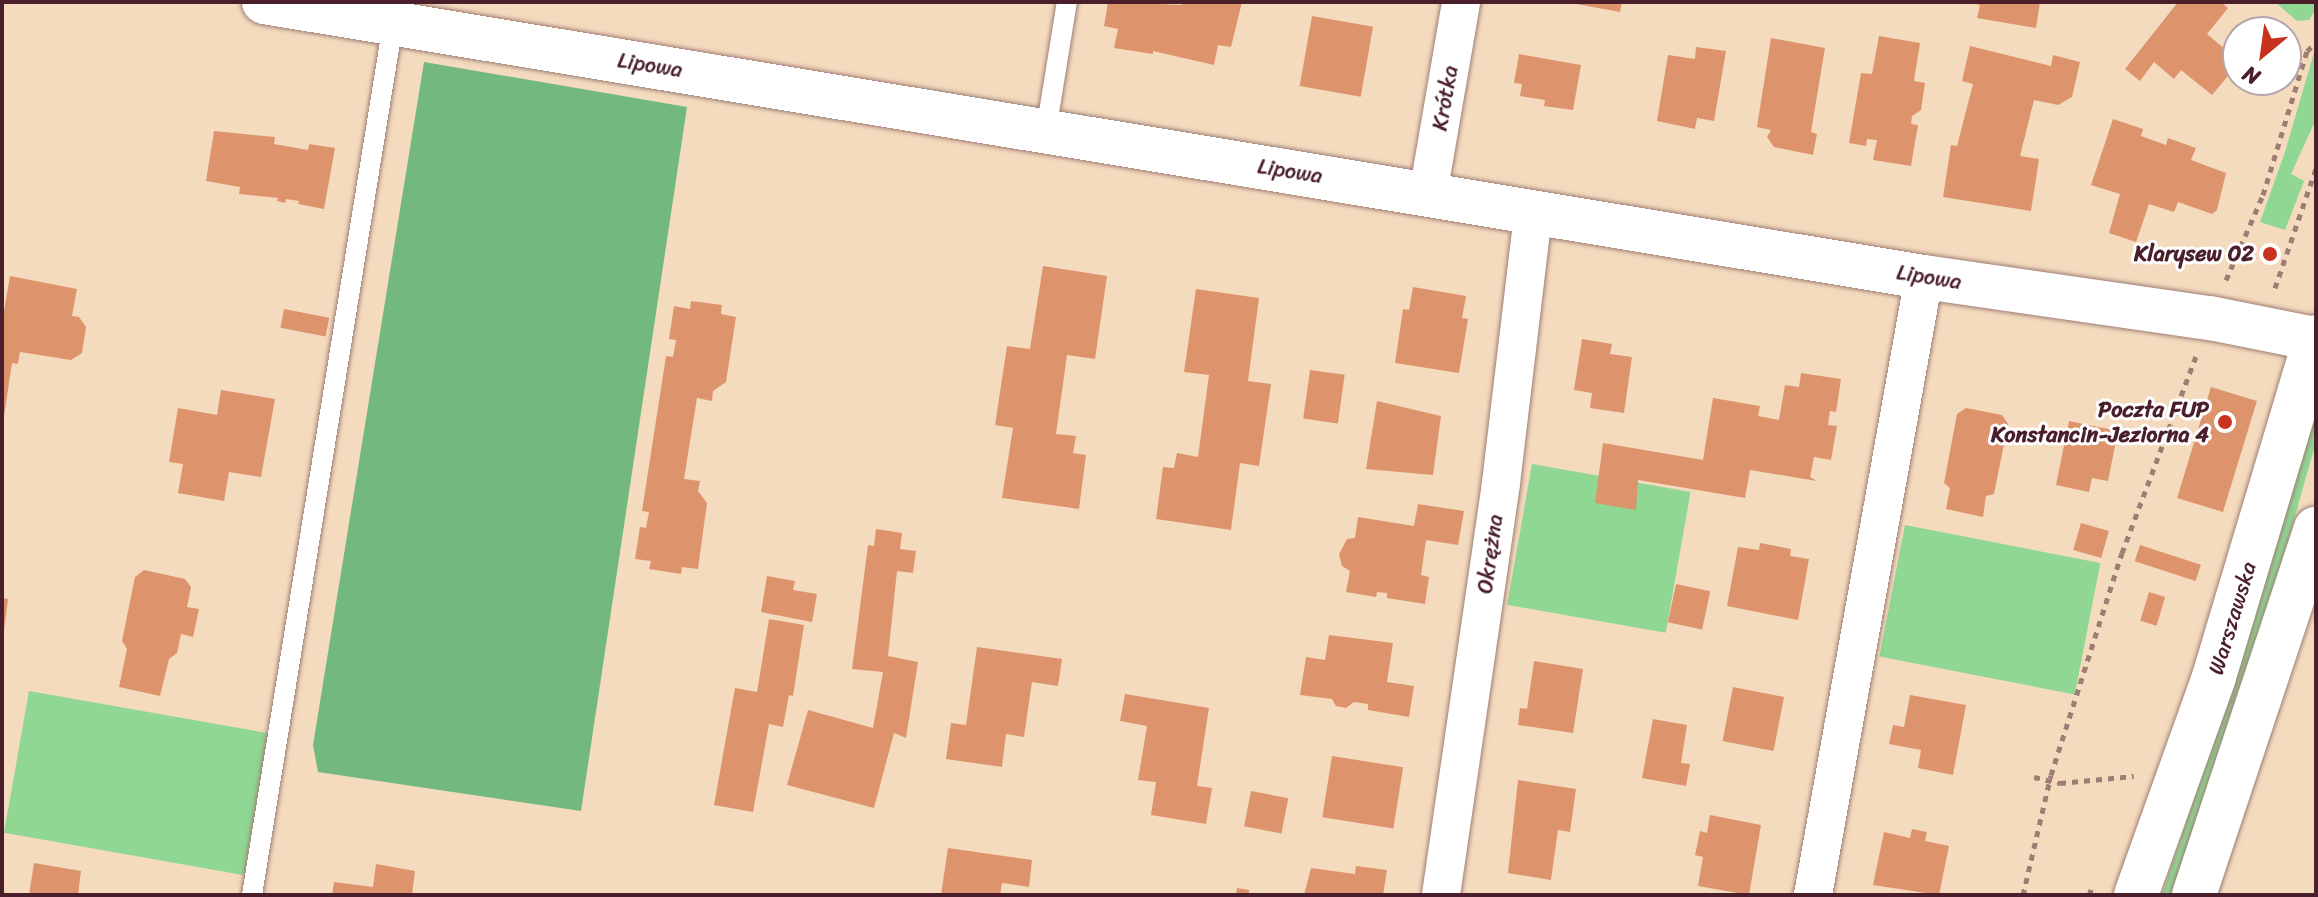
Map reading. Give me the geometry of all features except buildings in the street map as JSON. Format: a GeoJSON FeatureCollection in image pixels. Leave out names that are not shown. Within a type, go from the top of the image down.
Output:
{"type":"FeatureCollection","features":[{"type":"Feature","properties":{"kind":"street","name":"Lipowa"},"geometry":{"type":"LineString","coordinates":[[264,2],[1533,213],[1924,277],[2220,320],[2316,338]]}},
{"type":"Feature","properties":{"kind":"street","name":"Krótka"},"geometry":{"type":"LineString","coordinates":[[1428,194],[1461,2]]}},
{"type":"Feature","properties":{"kind":"street","name":"Okrężna"},"geometry":{"type":"LineString","coordinates":[[1441,895],[1501,483],[1533,213]]}},
{"type":"Feature","properties":{"kind":"street"},"geometry":{"type":"LineString","coordinates":[[1813,895],[1924,277]]}},
{"type":"Feature","properties":{"kind":"street","name":"Warszawska"},"geometry":{"type":"LineString","coordinates":[[2136,895],[2213,680],[2316,338]]}},
{"type":"Feature","properties":{"kind":"street"},"geometry":{"type":"LineString","coordinates":[[2194,895],[2316,529]]}},
{"type":"Feature","properties":{"kind":"lane"},"geometry":{"type":"LineString","coordinates":[[1046,131],[1067,2]]}},
{"type":"Feature","properties":{"kind":"lane"},"geometry":{"type":"LineString","coordinates":[[252,895],[393,23]]}},
{"type":"Feature","properties":{"kind":"path"},"geometry":{"type":"LineString","coordinates":[[2023,895],[2050,781],[2122,553],[2220,320],[2263,195],[2307,51],[2316,43]]}},
{"type":"Feature","properties":{"kind":"path"},"geometry":{"type":"LineString","coordinates":[[2220,320],[2239,300],[2261,300],[2272,295],[2316,168]]}},
{"type":"Feature","properties":{"kind":"path"},"geometry":{"type":"LineString","coordinates":[[2034,777],[2050,781],[2139,775],[2134,788]]}},
{"type":"Feature","properties":{"kind":"path"},"geometry":{"type":"LineString","coordinates":[[2089,895],[2094,882]]}},
{"type":"Feature","properties":{"kind":"green space"},"geometry":{"type":"Polygon","coordinates":[[[2275,2],[2316,2],[2316,9],[2309,20],[2291,16],[2275,2]]]}},
{"type":"Feature","properties":{"kind":"green space"},"geometry":{"type":"Polygon","coordinates":[[[2315,49],[2316,119],[2291,174],[2304,181],[2285,230],[2260,222],[2315,49]]]}},
{"type":"Feature","properties":{"kind":"green space"},"geometry":{"type":"Polygon","coordinates":[[[424,62],[687,107],[581,811],[318,772],[313,745],[424,62]]]}},
{"type":"Feature","properties":{"kind":"green space"},"geometry":{"type":"Polygon","coordinates":[[[2316,402],[2316,442],[2258,647],[2173,895],[2162,895],[2246,642],[2316,402]]]}},
{"type":"Feature","properties":{"kind":"green space"},"geometry":{"type":"Polygon","coordinates":[[[1532,464],[1691,492],[1666,633],[1507,605],[1532,464]]]}},
{"type":"Feature","properties":{"kind":"green space"},"geometry":{"type":"Polygon","coordinates":[[[1905,525],[2100,563],[2075,695],[1879,657],[1905,525]]]}},
{"type":"Feature","properties":{"kind":"green space"},"geometry":{"type":"Polygon","coordinates":[[[29,691],[269,733],[244,875],[4,833],[29,691]]]}},
{"type":"Feature","properties":{"kind":"place","name":"Klarysew 02"},"geometry":{"type":"Point","coordinates":[2270,254]}},
{"type":"Feature","properties":{"kind":"place","name":"Poczta FUP Konstancin-Jeziorna 4"},"geometry":{"type":"Point","coordinates":[2225,422]}}]}
